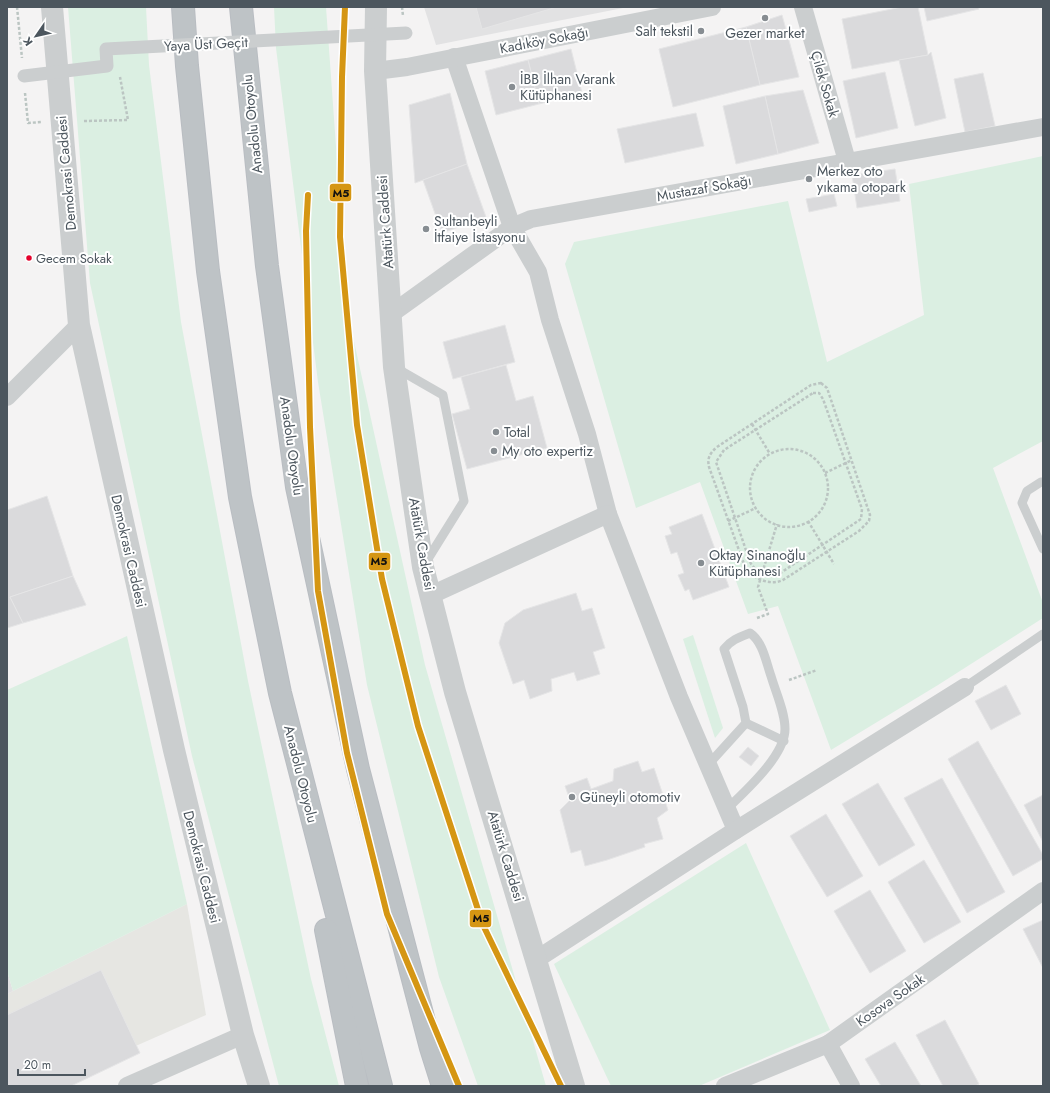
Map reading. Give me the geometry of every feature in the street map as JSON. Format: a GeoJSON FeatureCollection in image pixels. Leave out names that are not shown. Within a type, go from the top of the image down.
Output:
{"type":"FeatureCollection","features":[{"type":"Feature","properties":{"kind":"highway","name":"Anadolu Otoyolu"},"geometry":{"type":"LineString","coordinates":[[183,7],[187,66],[208,271],[240,497],[280,693],[381,1086]]}},
{"type":"Feature","properties":{"kind":"highway","name":"Anadolu Otoyolu"},"geometry":{"type":"LineString","coordinates":[[240,7],[267,266],[297,487],[358,769],[431,1048],[443,1086]]}},
{"type":"Feature","properties":{"kind":"highway"},"geometry":{"type":"LineString","coordinates":[[280,693],[357,1086]]}},
{"type":"Feature","properties":{"kind":"highway"},"geometry":{"type":"LineString","coordinates":[[431,1048],[446,1086]]}},
{"type":"Feature","properties":{"kind":"street","name":"Demokrasi Caddesi"},"geometry":{"type":"LineString","coordinates":[[52,7],[79,325],[174,750],[243,1034],[259,1086]]}},
{"type":"Feature","properties":{"kind":"street","name":"Atatürk Caddesi"},"geometry":{"type":"LineString","coordinates":[[376,7],[375,71],[394,367],[423,567],[455,692],[537,959],[574,1086]]}},
{"type":"Feature","properties":{"kind":"street","name":"Kadıköy Sokağı"},"geometry":{"type":"LineString","coordinates":[[375,71],[712,7]]}},
{"type":"Feature","properties":{"kind":"street","name":"Çilek Sokak"},"geometry":{"type":"LineString","coordinates":[[803,7],[847,161]]}},
{"type":"Feature","properties":{"kind":"street","name":"Yaya Üst Geçit"},"geometry":{"type":"LineString","coordinates":[[115,49],[406,33]]}},
{"type":"Feature","properties":{"kind":"street"},"geometry":{"type":"LineString","coordinates":[[24,76],[107,66],[106,49],[115,49]]}},
{"type":"Feature","properties":{"kind":"street"},"geometry":{"type":"LineString","coordinates":[[454,57],[512,227],[538,272],[550,320],[587,434],[608,514],[650,623],[708,766],[736,830]]}},
{"type":"Feature","properties":{"kind":"street","name":"Mustazaf Sokağı"},"geometry":{"type":"LineString","coordinates":[[391,314],[512,227],[531,219],[1043,127]]}},
{"type":"Feature","properties":{"kind":"street"},"geometry":{"type":"LineString","coordinates":[[7,396],[79,325]]}},
{"type":"Feature","properties":{"kind":"street"},"geometry":{"type":"LineString","coordinates":[[431,595],[608,514]]}},
{"type":"Feature","properties":{"kind":"street"},"geometry":{"type":"LineString","coordinates":[[537,959],[736,830],[964,686]]}},
{"type":"Feature","properties":{"kind":"street","name":"Kosova Sokak"},"geometry":{"type":"LineString","coordinates":[[725,1086],[828,1044],[1043,891]]}},
{"type":"Feature","properties":{"kind":"street"},"geometry":{"type":"LineString","coordinates":[[127,1086],[243,1034]]}},
{"type":"Feature","properties":{"kind":"street"},"geometry":{"type":"LineString","coordinates":[[828,1044],[851,1086]]}},
{"type":"Feature","properties":{"kind":"lane"},"geometry":{"type":"LineString","coordinates":[[394,367],[443,396],[464,501],[423,567]]}},
{"type":"Feature","properties":{"kind":"lane"},"geometry":{"type":"LineString","coordinates":[[1041,482],[1027,491],[1022,503],[1043,550]]}},
{"type":"Feature","properties":{"kind":"lane"},"geometry":{"type":"LineString","coordinates":[[727,809],[756,780],[784,741],[785,728],[774,686],[760,645],[755,636],[750,633],[737,638],[728,644],[724,650],[743,706],[746,723]]}},
{"type":"Feature","properties":{"kind":"lane"},"geometry":{"type":"LineString","coordinates":[[964,686],[1043,634]]}},
{"type":"Feature","properties":{"kind":"lane"},"geometry":{"type":"LineString","coordinates":[[708,766],[746,723]]}},
{"type":"Feature","properties":{"kind":"lane"},"geometry":{"type":"LineString","coordinates":[[746,723],[784,741]]}},
{"type":"Feature","properties":{"kind":"path"},"geometry":{"type":"LineString","coordinates":[[17,7],[28,123]]}},
{"type":"Feature","properties":{"kind":"path"},"geometry":{"type":"LineString","coordinates":[[92,120],[128,120],[115,49]]}},
{"type":"Feature","properties":{"kind":"path"},"geometry":{"type":"LineString","coordinates":[[821,383],[827,388],[852,460],[870,515],[868,521],[859,531],[779,582],[773,583],[753,576],[744,567],[709,467],[708,459],[712,452],[717,447],[811,385],[821,383]]}},
{"type":"Feature","properties":{"kind":"path"},"geometry":{"type":"LineString","coordinates":[[813,393],[819,393],[823,399],[846,463],[862,509],[860,519],[823,546],[776,576],[762,573],[754,569],[750,562],[716,462],[724,450],[813,393]]}},
{"type":"Feature","properties":{"kind":"path"},"geometry":{"type":"LineString","coordinates":[[752,424],[770,454]]}},
{"type":"Feature","properties":{"kind":"path"},"geometry":{"type":"LineString","coordinates":[[795,449],[807,453],[817,461],[825,473],[828,483],[827,496],[823,508],[808,521],[790,527],[777,524],[766,519],[756,508],[751,491],[754,472],[760,462],[770,454],[782,450],[795,449]]}},
{"type":"Feature","properties":{"kind":"path"},"geometry":{"type":"LineString","coordinates":[[825,473],[852,460]]}},
{"type":"Feature","properties":{"kind":"path"},"geometry":{"type":"LineString","coordinates":[[728,521],[756,508]]}},
{"type":"Feature","properties":{"kind":"path"},"geometry":{"type":"LineString","coordinates":[[808,521],[834,564]]}},
{"type":"Feature","properties":{"kind":"path"},"geometry":{"type":"LineString","coordinates":[[750,633],[746,622],[768,614],[758,587],[777,524]]}},
{"type":"Feature","properties":{"kind":"path"},"geometry":{"type":"LineString","coordinates":[[774,686],[817,670]]}},
{"type":"Feature","properties":{"kind":"shaded area"},"geometry":{"type":"Polygon","coordinates":[[[424,7],[628,7],[436,45],[424,7]]]}},
{"type":"Feature","properties":{"kind":"shaded area"},"geometry":{"type":"Polygon","coordinates":[[[187,904],[206,1015],[45,1086],[7,1086],[7,994],[187,904]]]}},
{"type":"Feature","properties":{"kind":"shaded area"},"geometry":{"type":"Polygon","coordinates":[[[7,971],[13,991],[7,994],[7,971]]]}},
{"type":"Feature","properties":{"kind":"green space"},"geometry":{"type":"Polygon","coordinates":[[[68,7],[146,7],[149,65],[181,322],[248,681],[311,979],[339,1086],[279,1086],[192,756],[90,283],[68,7]]]}},
{"type":"Feature","properties":{"kind":"green space"},"geometry":{"type":"Polygon","coordinates":[[[274,7],[326,7],[348,314],[425,665],[546,1086],[478,1086],[439,977],[367,685],[318,382],[276,48],[274,7]]]}},
{"type":"Feature","properties":{"kind":"green space"},"geometry":{"type":"Polygon","coordinates":[[[1043,156],[1043,441],[993,468],[1043,603],[1043,618],[938,685],[831,750],[778,606],[748,614],[700,482],[636,508],[565,264],[574,242],[788,201],[827,362],[924,315],[909,184],[1043,156]]]}},
{"type":"Feature","properties":{"kind":"green space"},"geometry":{"type":"Polygon","coordinates":[[[693,635],[723,728],[715,738],[683,639],[693,635]]]}},
{"type":"Feature","properties":{"kind":"green space"},"geometry":{"type":"Polygon","coordinates":[[[127,636],[187,904],[13,991],[7,971],[7,690],[127,636]]]}},
{"type":"Feature","properties":{"kind":"green space"},"geometry":{"type":"Polygon","coordinates":[[[746,843],[830,1030],[699,1086],[611,1086],[554,964],[746,843]]]}},
{"type":"Feature","properties":{"kind":"building"},"geometry":{"type":"Polygon","coordinates":[[[476,7],[557,7],[482,29],[476,7]]]}},
{"type":"Feature","properties":{"kind":"building"},"geometry":{"type":"Polygon","coordinates":[[[902,7],[918,7],[928,55],[852,69],[842,19],[902,7]]]}},
{"type":"Feature","properties":{"kind":"building"},"geometry":{"type":"Polygon","coordinates":[[[924,7],[978,7],[979,9],[927,21],[924,7]]]}},
{"type":"Feature","properties":{"kind":"building"},"geometry":{"type":"Polygon","coordinates":[[[782,15],[799,77],[760,85],[746,27],[782,15]]]}},
{"type":"Feature","properties":{"kind":"building"},"geometry":{"type":"Polygon","coordinates":[[[746,27],[760,85],[673,107],[659,49],[746,27]]]}},
{"type":"Feature","properties":{"kind":"building"},"geometry":{"type":"Polygon","coordinates":[[[571,49],[582,93],[539,104],[528,60],[571,49]]]}},
{"type":"Feature","properties":{"kind":"building"},"geometry":{"type":"Polygon","coordinates":[[[931,52],[946,118],[915,126],[899,60],[928,55],[931,52]]]}},
{"type":"Feature","properties":{"kind":"building","name":"İBB İlhan Varank Kütüphanesi"},"geometry":{"type":"Polygon","coordinates":[[[528,60],[539,104],[496,115],[485,71],[528,60]]]}},
{"type":"Feature","properties":{"kind":"building"},"geometry":{"type":"Polygon","coordinates":[[[885,72],[898,128],[856,138],[843,81],[885,72]]]}},
{"type":"Feature","properties":{"kind":"building"},"geometry":{"type":"Polygon","coordinates":[[[983,73],[995,126],[965,132],[954,79],[983,73]]]}},
{"type":"Feature","properties":{"kind":"building"},"geometry":{"type":"Polygon","coordinates":[[[803,90],[819,143],[778,154],[765,96],[803,90]]]}},
{"type":"Feature","properties":{"kind":"building"},"geometry":{"type":"Polygon","coordinates":[[[450,93],[467,164],[415,183],[409,105],[450,93]]]}},
{"type":"Feature","properties":{"kind":"building"},"geometry":{"type":"Polygon","coordinates":[[[765,96],[778,154],[736,164],[723,106],[765,96]]]}},
{"type":"Feature","properties":{"kind":"building"},"geometry":{"type":"Polygon","coordinates":[[[696,113],[704,146],[625,163],[617,129],[696,113]]]}},
{"type":"Feature","properties":{"kind":"building"},"geometry":{"type":"Polygon","coordinates":[[[467,164],[486,217],[442,233],[423,180],[467,164]]]}},
{"type":"Feature","properties":{"kind":"building"},"geometry":{"type":"Polygon","coordinates":[[[895,169],[900,201],[857,208],[852,175],[895,169]]]}},
{"type":"Feature","properties":{"kind":"building"},"geometry":{"type":"Polygon","coordinates":[[[834,194],[837,206],[809,212],[806,199],[834,194]]]}},
{"type":"Feature","properties":{"kind":"building"},"geometry":{"type":"Polygon","coordinates":[[[505,325],[515,362],[453,379],[443,342],[505,325]]]}},
{"type":"Feature","properties":{"kind":"building"},"geometry":{"type":"Polygon","coordinates":[[[506,365],[516,401],[533,396],[547,448],[467,469],[452,414],[470,409],[461,377],[506,365]]]}},
{"type":"Feature","properties":{"kind":"building"},"geometry":{"type":"Polygon","coordinates":[[[47,496],[73,576],[10,597],[23,623],[7,628],[7,510],[47,496]]]}},
{"type":"Feature","properties":{"kind":"building","name":"Oktay Sinanoğlu Kütüphanesi"},"geometry":{"type":"Polygon","coordinates":[[[702,514],[729,587],[693,600],[689,589],[685,591],[678,575],[684,573],[677,552],[671,554],[665,536],[672,534],[669,527],[702,514]]]}},
{"type":"Feature","properties":{"kind":"building"},"geometry":{"type":"Polygon","coordinates":[[[73,576],[86,605],[23,623],[10,597],[73,576]]]}},
{"type":"Feature","properties":{"kind":"building"},"geometry":{"type":"Polygon","coordinates":[[[576,593],[582,611],[592,608],[605,648],[593,652],[600,674],[577,681],[574,672],[551,679],[552,691],[530,699],[524,680],[513,684],[499,643],[505,623],[523,610],[576,593]]]}},
{"type":"Feature","properties":{"kind":"building"},"geometry":{"type":"Polygon","coordinates":[[[1006,685],[1021,714],[991,730],[975,701],[1006,685]]]}},
{"type":"Feature","properties":{"kind":"building"},"geometry":{"type":"Polygon","coordinates":[[[978,741],[1043,855],[1043,859],[1013,876],[948,759],[978,741]]]}},
{"type":"Feature","properties":{"kind":"building"},"geometry":{"type":"Polygon","coordinates":[[[748,747],[759,756],[751,766],[739,757],[748,747]]]}},
{"type":"Feature","properties":{"kind":"building"},"geometry":{"type":"Polygon","coordinates":[[[638,761],[642,772],[654,768],[668,810],[657,818],[663,839],[644,844],[645,847],[585,866],[581,850],[571,853],[560,810],[570,800],[565,786],[587,778],[591,789],[613,781],[614,769],[638,761]]]}},
{"type":"Feature","properties":{"kind":"building"},"geometry":{"type":"Polygon","coordinates":[[[942,778],[1005,892],[967,913],[904,798],[942,778]]]}},
{"type":"Feature","properties":{"kind":"building"},"geometry":{"type":"Polygon","coordinates":[[[878,783],[915,845],[879,866],[842,804],[878,783]]]}},
{"type":"Feature","properties":{"kind":"building"},"geometry":{"type":"Polygon","coordinates":[[[1043,795],[1043,842],[1024,805],[1043,795]]]}},
{"type":"Feature","properties":{"kind":"building"},"geometry":{"type":"Polygon","coordinates":[[[826,814],[863,876],[827,897],[790,836],[826,814]]]}},
{"type":"Feature","properties":{"kind":"building"},"geometry":{"type":"Polygon","coordinates":[[[924,860],[961,922],[924,943],[888,882],[924,860]]]}},
{"type":"Feature","properties":{"kind":"building"},"geometry":{"type":"Polygon","coordinates":[[[870,890],[906,951],[870,973],[834,911],[870,890]]]}},
{"type":"Feature","properties":{"kind":"building"},"geometry":{"type":"Polygon","coordinates":[[[1043,920],[1043,968],[1023,929],[1043,920]]]}},
{"type":"Feature","properties":{"kind":"building"},"geometry":{"type":"Polygon","coordinates":[[[101,970],[140,1053],[71,1086],[7,1086],[7,1015],[101,970]]]}},
{"type":"Feature","properties":{"kind":"building"},"geometry":{"type":"Polygon","coordinates":[[[945,1020],[979,1084],[975,1086],[943,1086],[916,1035],[945,1020]]]}},
{"type":"Feature","properties":{"kind":"building"},"geometry":{"type":"Polygon","coordinates":[[[895,1042],[921,1086],[881,1086],[865,1059],[895,1042]]]}},
{"type":"Feature","properties":{"kind":"transit line","name":"M5"},"geometry":{"type":"LineString","coordinates":[[345,7],[342,77],[340,237],[357,425],[382,579],[418,726],[483,925],[561,1086]]}},
{"type":"Feature","properties":{"kind":"transit line","name":"M5"},"geometry":{"type":"LineString","coordinates":[[308,195],[306,231],[310,427],[318,591],[347,753],[387,914],[459,1086]]}},
{"type":"Feature","properties":{"kind":"place","name":"Gezer market"},"geometry":{"type":"Point","coordinates":[765,18]}},
{"type":"Feature","properties":{"kind":"place","name":"Salt tekstil"},"geometry":{"type":"Point","coordinates":[701,31]}},
{"type":"Feature","properties":{"kind":"place","name":"İBB İlhan Varank Kütüphanesi"},"geometry":{"type":"Point","coordinates":[512,87]}},
{"type":"Feature","properties":{"kind":"place","name":"Merkez oto yıkama otopark"},"geometry":{"type":"Point","coordinates":[809,179]}},
{"type":"Feature","properties":{"kind":"place","name":"Sultanbeyli İtfaiye İstasyonu"},"geometry":{"type":"Point","coordinates":[426,229]}},
{"type":"Feature","properties":{"kind":"place","name":"Gecem Sokak"},"geometry":{"type":"Point","coordinates":[29,258]}},
{"type":"Feature","properties":{"kind":"place","name":"Total"},"geometry":{"type":"Point","coordinates":[496,432]}},
{"type":"Feature","properties":{"kind":"place","name":"My oto expertiz"},"geometry":{"type":"Point","coordinates":[494,451]}},
{"type":"Feature","properties":{"kind":"place","name":"Oktay Sinanoğlu Kütüphanesi"},"geometry":{"type":"Point","coordinates":[701,563]}},
{"type":"Feature","properties":{"kind":"place","name":"Güneyli otomotiv"},"geometry":{"type":"Point","coordinates":[572,797]}}]}
